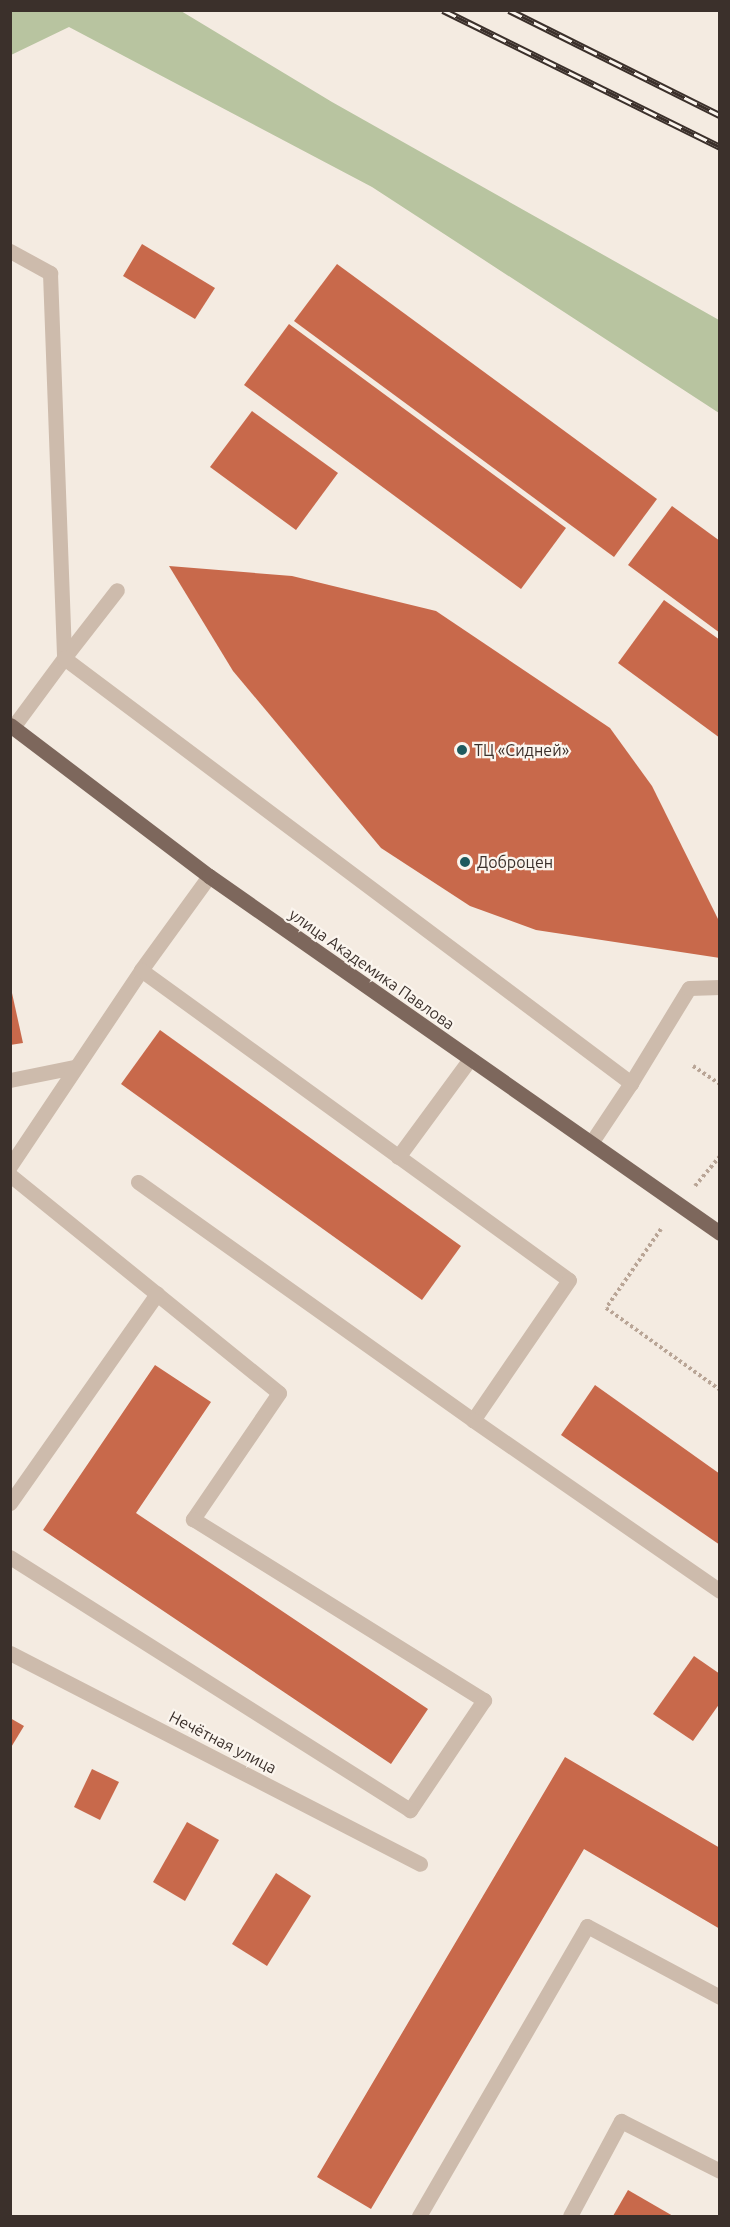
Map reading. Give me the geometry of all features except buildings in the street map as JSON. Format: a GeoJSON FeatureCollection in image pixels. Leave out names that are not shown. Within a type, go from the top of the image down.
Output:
{"type":"FeatureCollection","features":[{"type":"Feature","properties":{"kind":"main road","name":"улица Академика Павлова"},"geometry":{"type":"LineString","coordinates":[[12,726],[209,876],[720,1233]]}},
{"type":"Feature","properties":{"kind":"street"},"geometry":{"type":"LineString","coordinates":[[10,251],[50,273],[64,658]]}},
{"type":"Feature","properties":{"kind":"street"},"geometry":{"type":"LineString","coordinates":[[12,726],[117,590]]}},
{"type":"Feature","properties":{"kind":"street"},"geometry":{"type":"LineString","coordinates":[[64,658],[631,1083]]}},
{"type":"Feature","properties":{"kind":"street"},"geometry":{"type":"LineString","coordinates":[[10,1166],[75,1066],[209,876]]}},
{"type":"Feature","properties":{"kind":"street"},"geometry":{"type":"LineString","coordinates":[[141,970],[568,1280],[473,1420]]}},
{"type":"Feature","properties":{"kind":"street"},"geometry":{"type":"LineString","coordinates":[[591,1143],[689,988],[720,987]]}},
{"type":"Feature","properties":{"kind":"street"},"geometry":{"type":"LineString","coordinates":[[398,1156],[470,1059]]}},
{"type":"Feature","properties":{"kind":"street"},"geometry":{"type":"LineString","coordinates":[[10,1080],[75,1066]]}},
{"type":"Feature","properties":{"kind":"street"},"geometry":{"type":"LineString","coordinates":[[10,1175],[279,1393],[193,1519],[484,1700],[410,1810],[10,1557]]}},
{"type":"Feature","properties":{"kind":"street"},"geometry":{"type":"LineString","coordinates":[[138,1182],[473,1420],[720,1591]]}},
{"type":"Feature","properties":{"kind":"street"},"geometry":{"type":"LineString","coordinates":[[10,1503],[157,1294]]}},
{"type":"Feature","properties":{"kind":"street","name":"Нечётная улица"},"geometry":{"type":"LineString","coordinates":[[10,1653],[420,1864]]}},
{"type":"Feature","properties":{"kind":"street"},"geometry":{"type":"LineString","coordinates":[[419,2217],[587,1926],[720,1997]]}},
{"type":"Feature","properties":{"kind":"street"},"geometry":{"type":"LineString","coordinates":[[570,2217],[621,2121],[720,2170]]}},
{"type":"Feature","properties":{"kind":"path"},"geometry":{"type":"LineString","coordinates":[[693,1066],[720,1084]]}},
{"type":"Feature","properties":{"kind":"path"},"geometry":{"type":"LineString","coordinates":[[692,1188],[720,1156]]}},
{"type":"Feature","properties":{"kind":"path"},"geometry":{"type":"LineString","coordinates":[[661,1229],[606,1308],[720,1390]]}},
{"type":"Feature","properties":{"kind":"green space"},"geometry":{"type":"Polygon","coordinates":[[[11,10],[181,11],[332,102],[719,320],[719,413],[372,187],[69,27],[11,55],[11,10]]]}},
{"type":"Feature","properties":{"kind":"railway"},"geometry":{"type":"LineString","coordinates":[[443,10],[720,147]]}},
{"type":"Feature","properties":{"kind":"railway"},"geometry":{"type":"LineString","coordinates":[[509,10],[720,115]]}},
{"type":"Feature","properties":{"kind":"place","name":"ТЦ «Сидней»"},"geometry":{"type":"Point","coordinates":[462,750]}},
{"type":"Feature","properties":{"kind":"place","name":"Доброцен"},"geometry":{"type":"Point","coordinates":[465,862]}}]}
